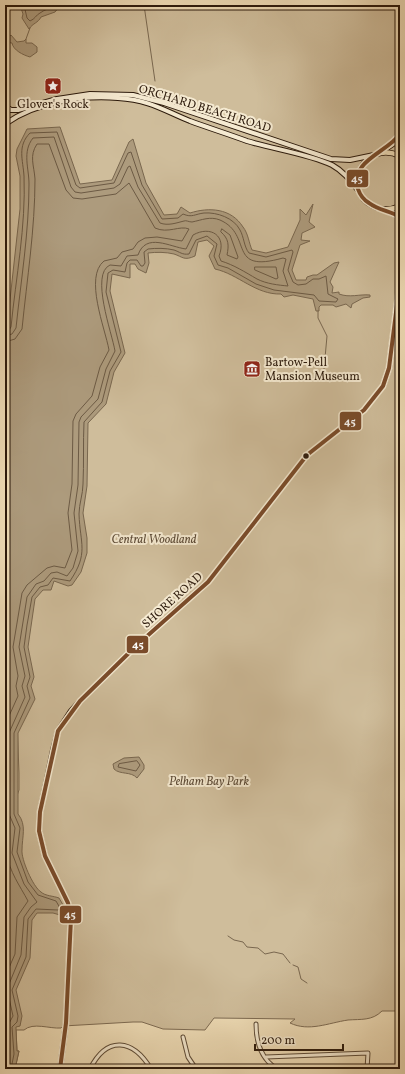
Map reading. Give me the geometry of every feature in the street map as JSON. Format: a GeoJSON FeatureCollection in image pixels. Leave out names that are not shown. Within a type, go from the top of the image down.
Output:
{"type":"FeatureCollection","features":[{"type":"Feature","properties":{"kind":"main road","name":"ORCHARD BEACH ROAD"},"geometry":{"type":"LineString","coordinates":[[5,106],[16,110],[78,95],[102,93],[127,95],[164,103],[330,159],[350,160],[376,154]]}},
{"type":"Feature","properties":{"kind":"main road","name":"ORCHARD BEACH ROAD"},"geometry":{"type":"LineString","coordinates":[[5,124],[35,109],[73,100],[109,97],[139,100],[157,106],[190,121],[240,138],[329,164],[345,174],[360,193]]}},
{"type":"Feature","properties":{"kind":"main road"},"geometry":{"type":"LineString","coordinates":[[400,134],[391,146],[366,160],[359,172],[357,182],[360,193],[370,204],[393,213],[400,218]]}},
{"type":"Feature","properties":{"kind":"main road"},"geometry":{"type":"LineString","coordinates":[[376,154],[388,152],[400,156]]}},
{"type":"Feature","properties":{"kind":"main road"},"geometry":{"type":"LineString","coordinates":[[380,209],[391,209],[400,206]]}},
{"type":"Feature","properties":{"kind":"main road","name":"SHORE ROAD"},"geometry":{"type":"LineString","coordinates":[[60,1069],[71,918],[68,903],[45,856],[40,840],[39,823],[58,731],[71,711],[80,701],[136,645],[208,582],[307,455],[354,419],[375,398],[388,374],[400,281]]}},
{"type":"Feature","properties":{"kind":"street"},"geometry":{"type":"LineString","coordinates":[[256,1024],[258,1044],[266,1057],[277,1069]]}},
{"type":"Feature","properties":{"kind":"street"},"geometry":{"type":"LineString","coordinates":[[184,1037],[188,1057],[196,1069]]}},
{"type":"Feature","properties":{"kind":"street"},"geometry":{"type":"LineString","coordinates":[[90,1069],[99,1054],[104,1049],[117,1045],[134,1049],[140,1053],[152,1069]]}},
{"type":"Feature","properties":{"kind":"street"},"geometry":{"type":"LineString","coordinates":[[266,1057],[368,1053],[367,1069]]}},
{"type":"Feature","properties":{"kind":"green space","name":"Pelham Bay Park"},"geometry":{"type":"Polygon","coordinates":[[[5,5],[400,5],[400,1011],[382,1011],[370,1018],[348,1020],[311,1027],[297,1026],[290,1023],[295,1019],[214,1018],[205,1030],[163,1029],[142,1022],[63,1026],[61,1028],[32,1026],[24,1030],[16,1030],[17,1051],[19,1051],[15,1069],[5,1069],[26,893],[10,815],[19,790],[19,773],[5,410],[5,5]]]}},
{"type":"Feature","properties":{"kind":"water"},"geometry":{"type":"Polygon","coordinates":[[[20,5],[74,5],[67,7],[60,6],[55,12],[41,17],[29,29],[22,18],[23,14],[20,5]]]}},
{"type":"Feature","properties":{"kind":"water"},"geometry":{"type":"Polygon","coordinates":[[[5,35],[9,37],[11,35],[17,42],[24,41],[26,39],[26,43],[32,43],[37,47],[37,52],[30,57],[21,54],[14,48],[12,43],[5,42],[5,35]]]}},
{"type":"Feature","properties":{"kind":"water"},"geometry":{"type":"Polygon","coordinates":[[[60,127],[80,184],[112,180],[129,142],[133,139],[146,183],[164,215],[177,214],[181,207],[190,213],[212,210],[226,213],[238,221],[245,229],[252,250],[266,253],[288,247],[300,220],[300,209],[306,215],[313,204],[309,222],[315,227],[302,233],[301,240],[310,241],[300,245],[292,270],[296,280],[306,280],[307,277],[317,275],[334,263],[339,262],[330,282],[333,287],[332,293],[339,292],[339,294],[347,296],[370,295],[370,297],[363,298],[352,304],[351,308],[346,304],[336,307],[333,305],[321,305],[319,307],[319,311],[316,311],[313,299],[293,295],[284,297],[281,294],[263,291],[232,275],[215,269],[209,256],[214,246],[207,240],[198,242],[195,256],[184,258],[168,253],[148,253],[149,263],[146,273],[138,269],[135,264],[130,264],[130,278],[112,274],[110,291],[125,353],[114,372],[106,404],[88,423],[87,486],[83,513],[87,538],[87,553],[81,572],[72,585],[68,586],[54,581],[51,590],[43,590],[35,599],[28,647],[34,677],[31,686],[35,699],[18,733],[18,814],[21,818],[23,827],[23,860],[31,879],[38,889],[45,894],[59,898],[66,910],[67,917],[53,913],[37,913],[32,920],[30,958],[16,990],[22,1016],[20,1026],[16,1027],[17,1051],[19,1051],[15,1069],[5,1069],[5,345],[20,209],[20,176],[16,156],[17,149],[27,129],[60,127]]]}},
{"type":"Feature","properties":{"kind":"water"},"geometry":{"type":"Polygon","coordinates":[[[139,757],[144,765],[144,769],[137,778],[132,774],[119,772],[114,769],[113,764],[124,758],[139,757]]]}},
{"type":"Feature","properties":{"kind":"waterway"},"geometry":{"type":"LineString","coordinates":[[144,5],[155,81]]}},
{"type":"Feature","properties":{"kind":"waterway"},"geometry":{"type":"LineString","coordinates":[[26,39],[30,28]]}},
{"type":"Feature","properties":{"kind":"waterway"},"geometry":{"type":"LineString","coordinates":[[318,311],[318,318],[327,336],[324,369]]}},
{"type":"Feature","properties":{"kind":"waterway"},"geometry":{"type":"LineString","coordinates":[[228,936],[234,940],[243,942],[247,947],[258,948],[265,954],[274,952],[283,954],[290,963]]}},
{"type":"Feature","properties":{"kind":"waterway"},"geometry":{"type":"LineString","coordinates":[[293,965],[298,967],[301,979],[307,983]]}},
{"type":"Feature","properties":{"kind":"transit line","name":"45"},"geometry":{"type":"LineString","coordinates":[[400,134],[364,164],[359,171],[357,179],[358,189],[365,200],[376,207],[400,217]]}},
{"type":"Feature","properties":{"kind":"transit line","name":"45"},"geometry":{"type":"LineString","coordinates":[[60,1069],[66,1023],[71,918],[68,903],[45,856],[39,831],[40,812],[58,731],[80,701],[137,645],[208,582],[307,455],[364,410],[383,386],[389,368],[400,281]]}},
{"type":"Feature","properties":{"kind":"place","name":"Glover's Rock"},"geometry":{"type":"Point","coordinates":[53,86]}},
{"type":"Feature","properties":{"kind":"place","name":"Bartow-Pell Mansion Museum"},"geometry":{"type":"Point","coordinates":[252,369]}},
{"type":"Feature","properties":{"kind":"park label","name":"Central Woodland"},"geometry":{"type":"Point","coordinates":[154,539]}}]}
